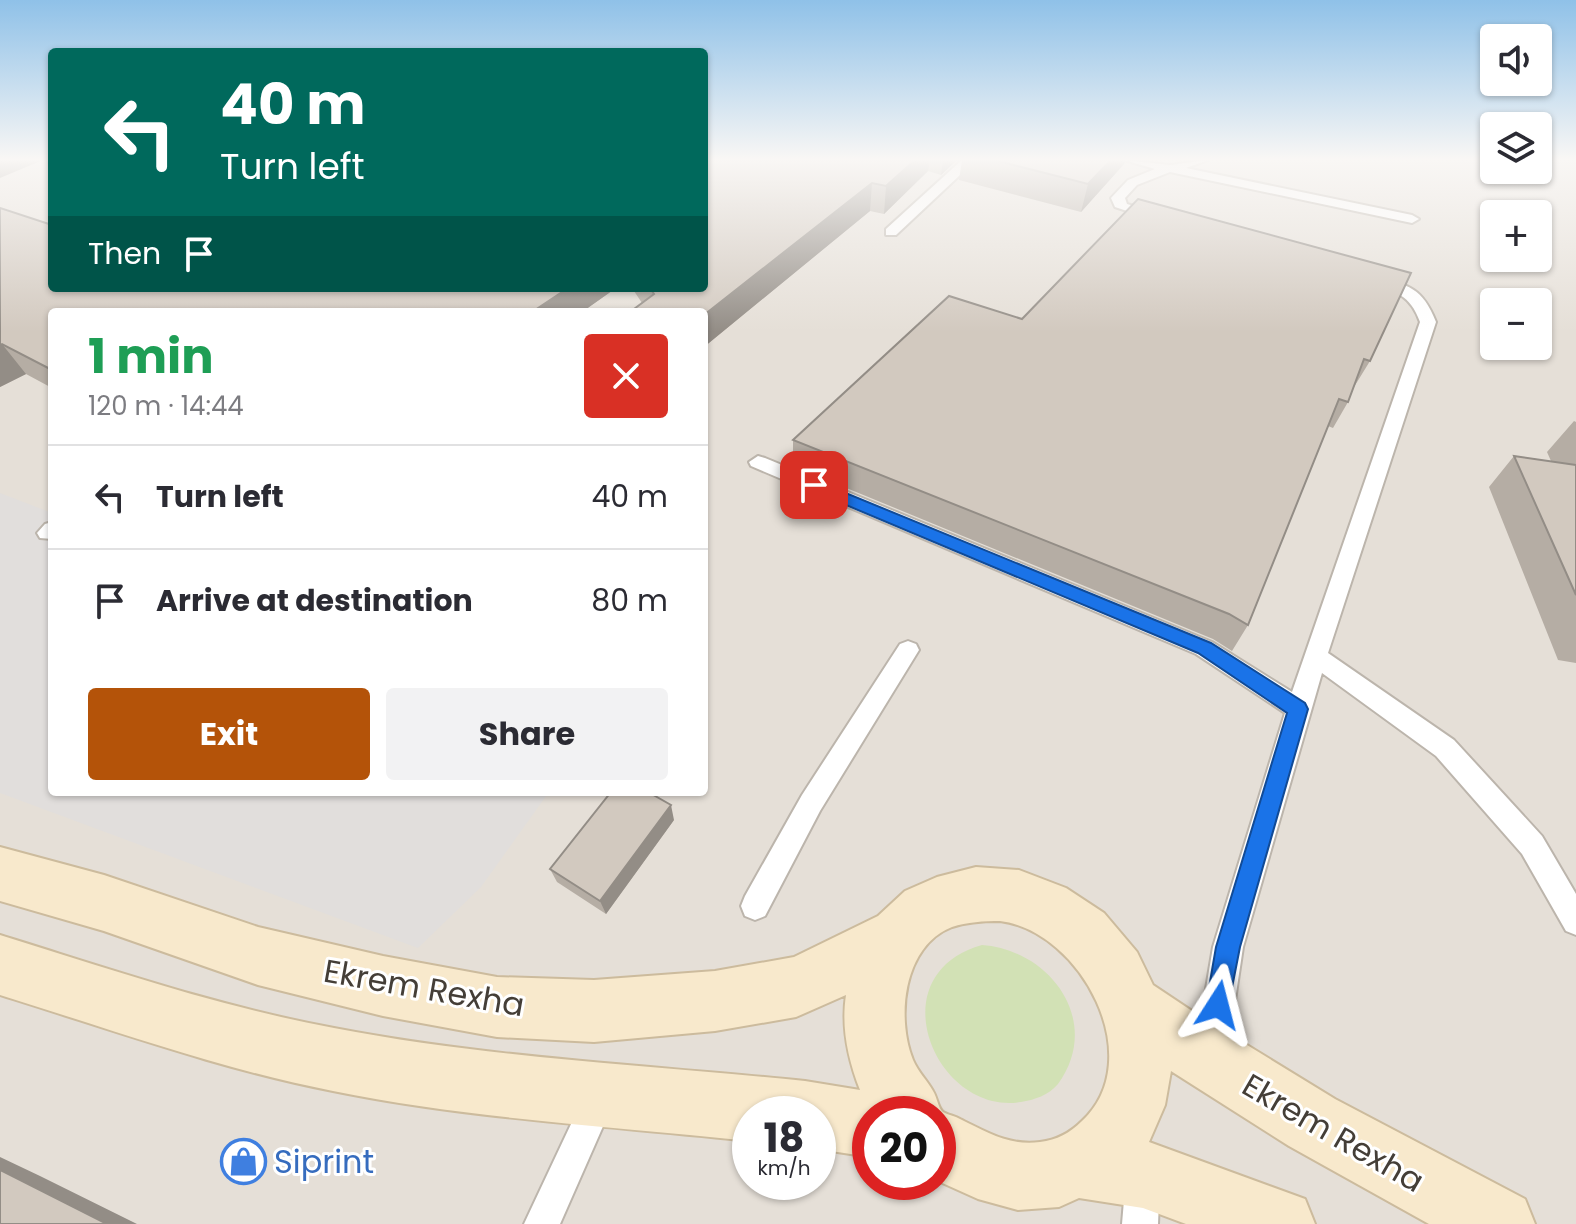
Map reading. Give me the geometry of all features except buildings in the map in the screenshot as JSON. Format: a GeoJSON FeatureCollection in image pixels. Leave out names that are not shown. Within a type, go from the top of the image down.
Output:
{"type":"FeatureCollection","features":[{"type":"Feature","properties":{"kind":"street","name":"Ekrem Rexha"},"geometry":{"type":"LineString","coordinates":[[0,874],[104,903],[258,956],[383,986],[497,1007],[594,1011],[715,1001],[796,987],[850,963],[896,937],[925,910],[961,895],[1001,893],[1042,905],[1080,929],[1111,964],[1132,1007],[1141,1053],[1135,1098],[1115,1138],[1121,1188],[1045,1177],[1006,1176],[967,1163],[956,1155]]}},
{"type":"Feature","properties":{"kind":"street","name":"Ekrem Rexha"},"geometry":{"type":"LineString","coordinates":[[896,937],[879,972],[873,1013],[880,1058],[897,1096]]}},
{"type":"Feature","properties":{"kind":"street"},"geometry":{"type":"LineString","coordinates":[[0,965],[206,1029],[331,1059],[454,1080],[732,1107]]}},
{"type":"Feature","properties":{"kind":"street","name":"Ekrem Rexha"},"geometry":{"type":"LineString","coordinates":[[1132,1007],[1209,1063],[1420,1183],[1500,1224]]}},
{"type":"Feature","properties":{"kind":"street"},"geometry":{"type":"LineString","coordinates":[[1121,1188],[1280,1224]]}},
{"type":"Feature","properties":{"kind":"lane"},"geometry":{"type":"LineString","coordinates":[[891,232],[907,217]]}},
{"type":"Feature","properties":{"kind":"lane"},"geometry":{"type":"LineString","coordinates":[[1157,217],[1181,224]]}},
{"type":"Feature","properties":{"kind":"lane"},"geometry":{"type":"LineString","coordinates":[[1403,217],[1412,219]]}},
{"type":"Feature","properties":{"kind":"lane"},"geometry":{"type":"LineString","coordinates":[[1209,1063],[1228,947],[1298,709],[1428,322],[1420,301],[1401,289],[1357,276]]}},
{"type":"Feature","properties":{"kind":"lane"},"geometry":{"type":"LineString","coordinates":[[758,462],[1204,648],[1298,709]]}},
{"type":"Feature","properties":{"kind":"lane"},"geometry":{"type":"LineString","coordinates":[[755,906],[811,803],[908,650]]}},
{"type":"Feature","properties":{"kind":"lane"},"geometry":{"type":"LineString","coordinates":[[1316,656],[1445,748],[1532,845],[1576,921]]}},
{"type":"Feature","properties":{"kind":"lane"},"geometry":{"type":"LineString","coordinates":[[542,1224],[601,1095]]}},
{"type":"Feature","properties":{"kind":"shaded area"},"geometry":{"type":"Polygon","coordinates":[[[0,217],[48,217],[48,292],[708,292],[708,217],[1480,217],[1480,272],[1552,272],[1552,217],[1576,217],[1576,1224],[0,1224],[0,217]]]}},
{"type":"Feature","properties":{"kind":"shaded area"},"geometry":{"type":"Polygon","coordinates":[[[0,493],[48,511],[48,796],[546,796],[481,887],[418,948],[0,793],[0,493]]]}},
{"type":"Feature","properties":{"kind":"green space"},"geometry":{"type":"Polygon","coordinates":[[[982,945],[1007,950],[1029,960],[1048,975],[1063,993],[1072,1014],[1075,1037],[1070,1060],[1058,1084],[1036,1098],[1021,1102],[991,1101],[964,1088],[943,1066],[930,1040],[925,1012],[931,984],[950,961],[982,945]]]}},
{"type":"Feature","properties":{"kind":"place","name":"Siprint"},"geometry":{"type":"Point","coordinates":[243,1162]}},
{"type":"Feature","properties":{"kind":"route"},"geometry":{"type":"LineString","coordinates":[[814,485],[1204,648],[1298,709],[1228,947],[1218,1005]]}}]}
